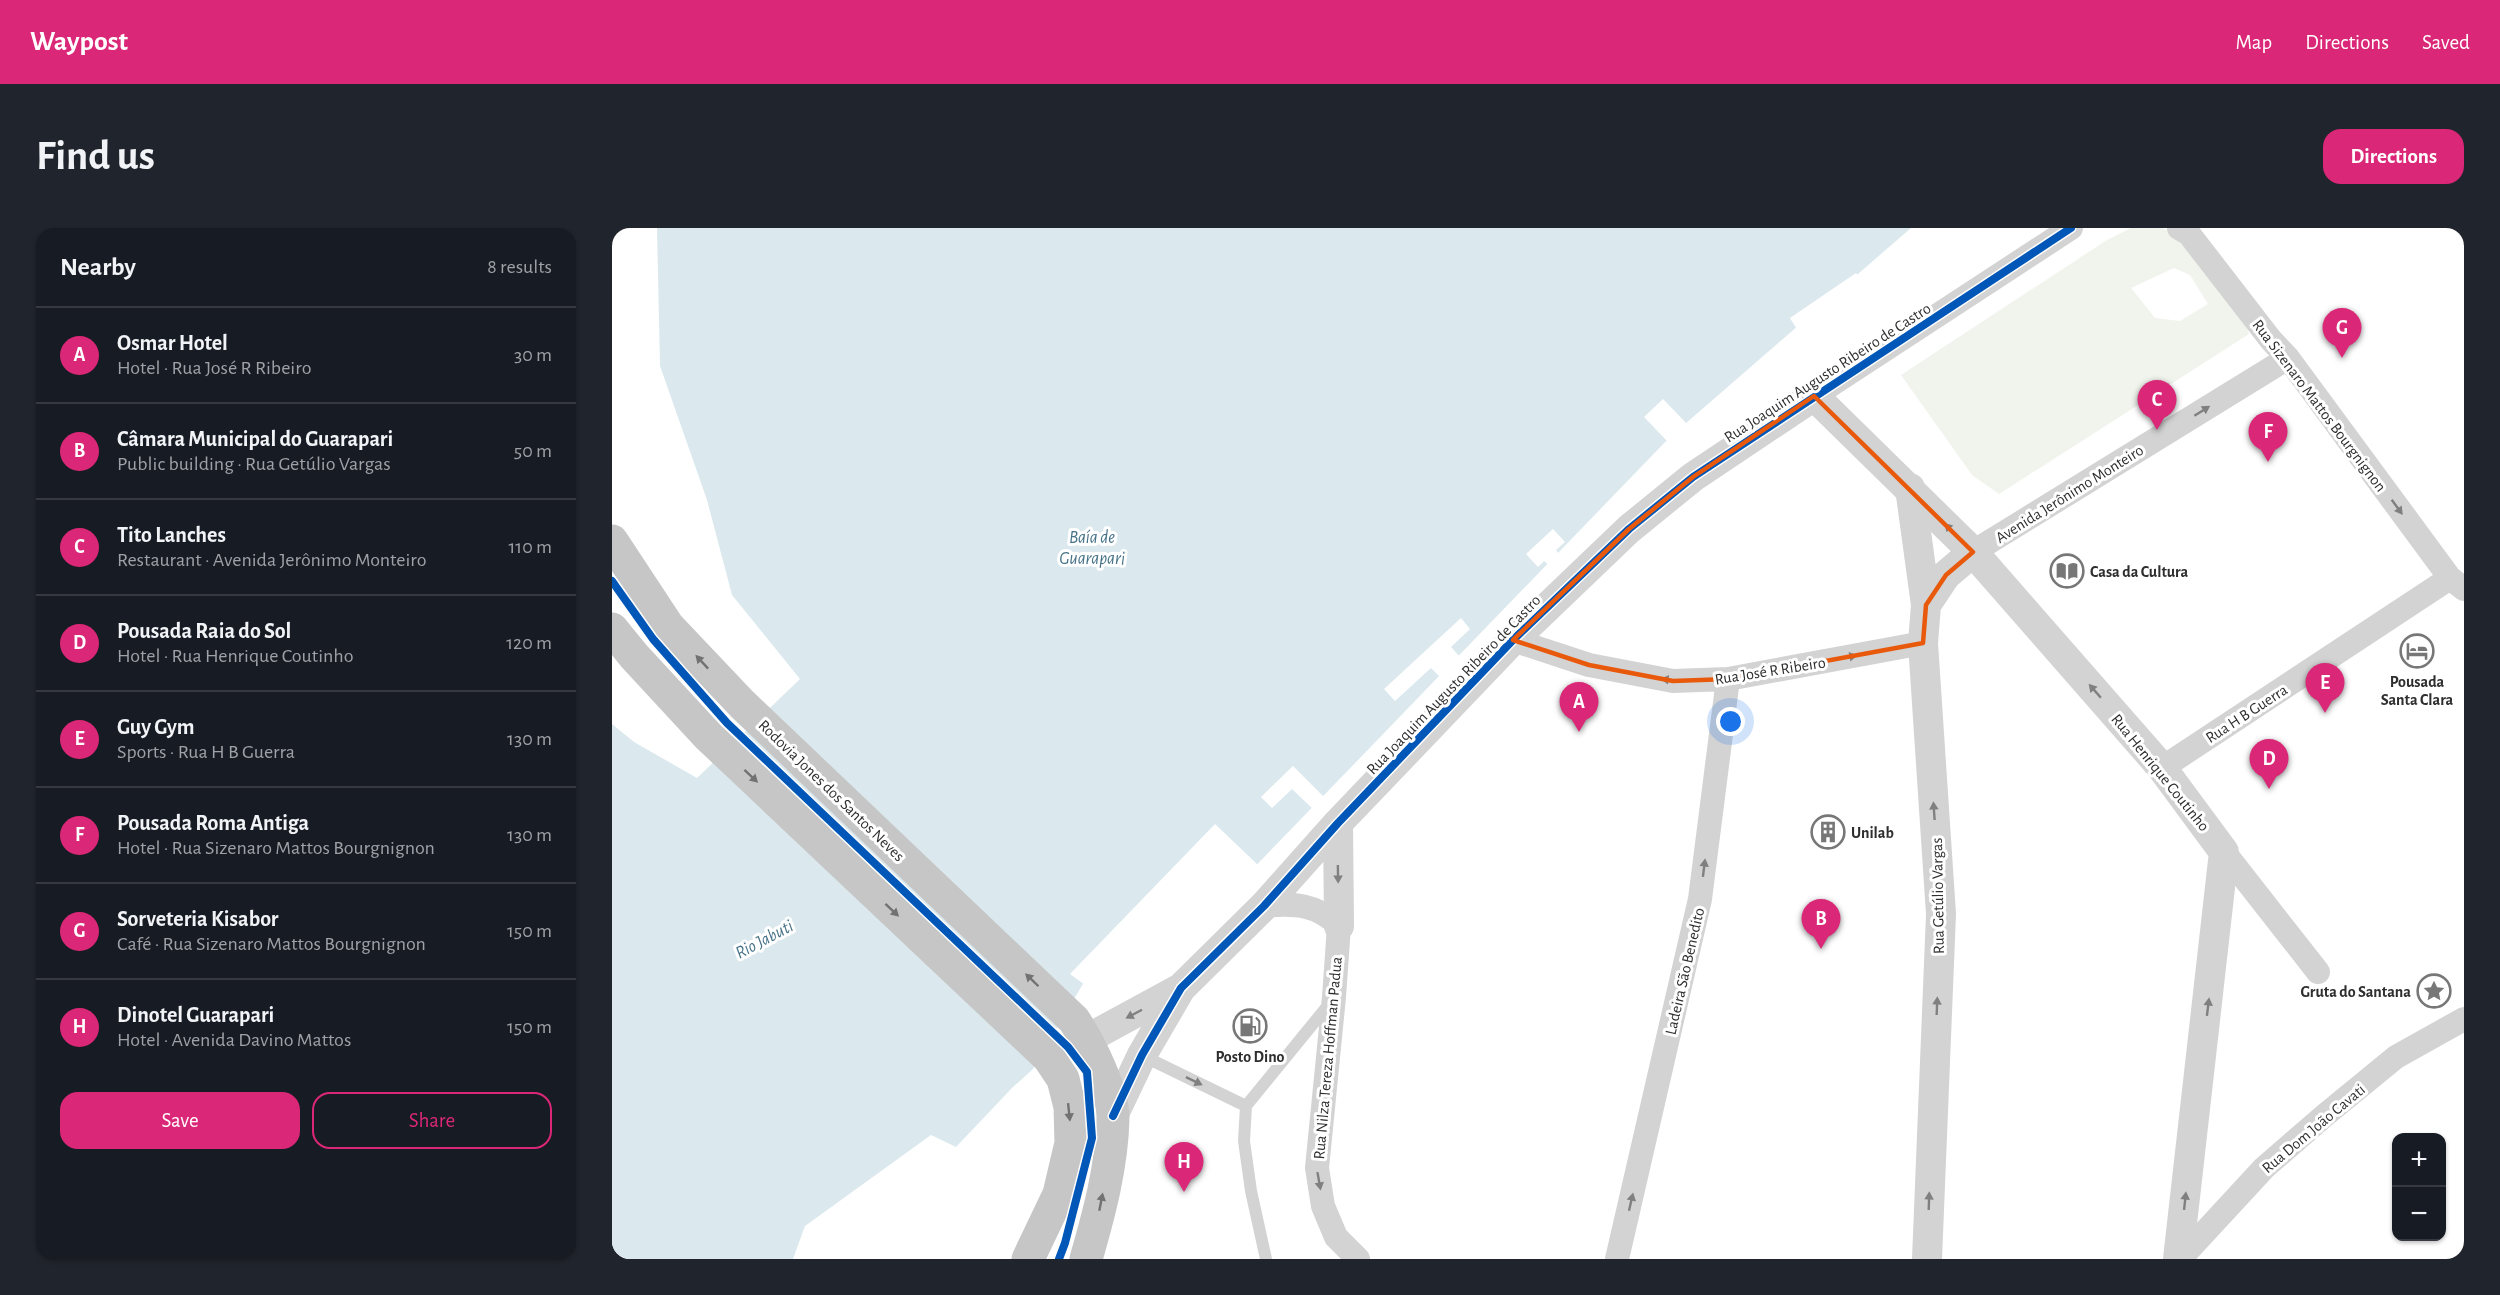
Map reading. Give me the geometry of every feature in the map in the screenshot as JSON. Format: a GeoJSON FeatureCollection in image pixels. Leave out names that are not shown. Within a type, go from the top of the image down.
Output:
{"type":"FeatureCollection","features":[{"type":"Feature","properties":{"kind":"main road","name":"Rodovia Jones dos Santos Neves"},"geometry":{"type":"LineString","coordinates":[[612,541],[668,626],[742,704],[1081,1030]]}},
{"type":"Feature","properties":{"kind":"main road"},"geometry":{"type":"LineString","coordinates":[[612,629],[708,736],[1049,1058],[1063,1079],[1070,1107],[1071,1143],[1059,1194],[1028,1259]]}},
{"type":"Feature","properties":{"kind":"main road"},"geometry":{"type":"LineString","coordinates":[[1081,1030],[1100,1069],[1113,1116],[1105,1181],[1086,1259]]}},
{"type":"Feature","properties":{"kind":"street","name":"Rua Joaquim Augusto Ribeiro de Castro"},"geometry":{"type":"LineString","coordinates":[[1113,1116],[1142,1055],[1181,988],[1264,906],[1338,823],[1513,640],[1629,529],[1693,477],[2071,228]]}},
{"type":"Feature","properties":{"kind":"street","name":"Rua Sizenaro Mattos Bourgnignon"},"geometry":{"type":"LineString","coordinates":[[2184,231],[2288,358],[2457,583]]}},
{"type":"Feature","properties":{"kind":"street","name":"Avenida Jerônimo Monteiro"},"geometry":{"type":"LineString","coordinates":[[1973,552],[2288,358]]}},
{"type":"Feature","properties":{"kind":"street","name":"Rua Henrique Coutinho"},"geometry":{"type":"LineString","coordinates":[[1814,396],[1973,552],[2162,768],[2224,852]]}},
{"type":"Feature","properties":{"kind":"street"},"geometry":{"type":"LineString","coordinates":[[1910,488],[1926,605]]}},
{"type":"Feature","properties":{"kind":"street","name":"Rua Getúlio Vargas"},"geometry":{"type":"LineString","coordinates":[[1927,1259],[1941,914],[1923,643],[1926,605],[1946,575],[1973,552]]}},
{"type":"Feature","properties":{"kind":"street","name":"Rua H B Guerra"},"geometry":{"type":"LineString","coordinates":[[2162,768],[2457,583]]}},
{"type":"Feature","properties":{"kind":"street","name":"Rua José R Ribeiro"},"geometry":{"type":"LineString","coordinates":[[1513,640],[1589,665],[1673,681],[1728,679],[1923,643]]}},
{"type":"Feature","properties":{"kind":"street","name":"Ladeira São Benedito"},"geometry":{"type":"LineString","coordinates":[[1617,1259],[1700,899],[1728,679]]}},
{"type":"Feature","properties":{"kind":"street"},"geometry":{"type":"LineString","coordinates":[[1338,823],[1339,926]]}},
{"type":"Feature","properties":{"kind":"street"},"geometry":{"type":"LineString","coordinates":[[2224,852],[2318,972]]}},
{"type":"Feature","properties":{"kind":"street"},"geometry":{"type":"LineString","coordinates":[[2179,1259],[2224,852]]}},
{"type":"Feature","properties":{"kind":"street"},"geometry":{"type":"LineString","coordinates":[[1264,906],[1291,904],[1314,908],[1328,915],[1339,926]]}},
{"type":"Feature","properties":{"kind":"street","name":"Rua Nilza Tereza Hoffman Padua"},"geometry":{"type":"LineString","coordinates":[[1339,926],[1317,1168],[1323,1206],[1336,1237],[1358,1259]]}},
{"type":"Feature","properties":{"kind":"street","name":"Rua Joaquim Augusto Ribeiro de Castro"},"geometry":{"type":"LineString","coordinates":[[1081,1030],[1181,988]]}},
{"type":"Feature","properties":{"kind":"street","name":"Rua Dom João Cavati"},"geometry":{"type":"LineString","coordinates":[[2179,1259],[2264,1168],[2324,1116],[2396,1057],[2464,1019]]}},
{"type":"Feature","properties":{"kind":"lane"},"geometry":{"type":"LineString","coordinates":[[1266,1259],[1244,1141],[1246,1106],[1334,998]]}},
{"type":"Feature","properties":{"kind":"lane"},"geometry":{"type":"LineString","coordinates":[[1142,1055],[1246,1106]]}},
{"type":"Feature","properties":{"kind":"highlighted area"},"geometry":{"type":"Polygon","coordinates":[[[1814,396],[1973,552],[1946,575],[1926,605],[1923,643],[1728,679],[1673,681],[1589,665],[1513,640],[1629,529],[1693,477],[1814,396]]]}},
{"type":"Feature","properties":{"kind":"shaded area"},"geometry":{"type":"Polygon","coordinates":[[[2131,228],[2162,228],[2183,237],[2237,298],[2249,334],[1999,494],[1972,475],[1901,375],[2107,240],[2131,228]],[[2174,268],[2131,288],[2155,318],[2180,321],[2208,304],[2190,275],[2174,268]]]}},
{"type":"Feature","properties":{"kind":"water","name":"Baía de Guarapari"},"geometry":{"type":"Polygon","coordinates":[[[657,228],[1911,228],[1670,437],[1245,877],[1211,844],[1084,982],[1033,1069],[956,1147],[931,1135],[805,1226],[793,1259],[612,1259],[612,724],[634,742],[697,778],[800,679],[732,595],[707,500],[660,366],[657,228]]]}},
{"type":"Feature","properties":{"kind":"pier"},"geometry":{"type":"Polygon","coordinates":[[[1856,273],[1859,277],[1798,331],[1790,318],[1856,273]]]}},
{"type":"Feature","properties":{"kind":"pier"},"geometry":{"type":"Polygon","coordinates":[[[1663,399],[1688,425],[1668,442],[1644,417],[1663,399]]]}},
{"type":"Feature","properties":{"kind":"pier"},"geometry":{"type":"Polygon","coordinates":[[[1553,529],[1565,542],[1556,550],[1560,555],[1550,566],[1544,561],[1538,567],[1526,554],[1553,529]]]}},
{"type":"Feature","properties":{"kind":"pier"},"geometry":{"type":"Polygon","coordinates":[[[1461,618],[1470,629],[1451,647],[1461,658],[1441,678],[1431,668],[1395,701],[1384,689],[1461,618]]]}},
{"type":"Feature","properties":{"kind":"pier"},"geometry":{"type":"Polygon","coordinates":[[[1293,766],[1325,798],[1314,810],[1292,789],[1272,808],[1261,797],[1293,766]]]}},
{"type":"Feature","properties":{"kind":"pier"},"geometry":{"type":"Polygon","coordinates":[[[1215,824],[1259,866],[1244,879],[1211,848],[1085,985],[1070,974],[1215,824]]]}},
{"type":"Feature","properties":{"kind":"cycle path"},"geometry":{"type":"LineString","coordinates":[[1113,1116],[1142,1055],[1181,988],[1264,906],[1338,823],[1513,640],[1629,529],[1693,477],[2071,228]]}},
{"type":"Feature","properties":{"kind":"cycle path"},"geometry":{"type":"LineString","coordinates":[[612,581],[653,639],[727,723],[1068,1047],[1087,1072],[1092,1138],[1059,1259]]}},
{"type":"Feature","properties":{"kind":"place","name":"Sorveteria Kisabor"},"geometry":{"type":"Point","coordinates":[2342,358]}},
{"type":"Feature","properties":{"kind":"place","name":"Tito Lanches"},"geometry":{"type":"Point","coordinates":[2157,430]}},
{"type":"Feature","properties":{"kind":"place","name":"Pousada Roma Antiga"},"geometry":{"type":"Point","coordinates":[2268,462]}},
{"type":"Feature","properties":{"kind":"place","name":"Casa da Cultura"},"geometry":{"type":"Point","coordinates":[2067,571]}},
{"type":"Feature","properties":{"kind":"place","name":"Pousada Santa Clara"},"geometry":{"type":"Point","coordinates":[2417,651]}},
{"type":"Feature","properties":{"kind":"place","name":"Guy Gym"},"geometry":{"type":"Point","coordinates":[2325,713]}},
{"type":"Feature","properties":{"kind":"place","name":"Osmar Hotel"},"geometry":{"type":"Point","coordinates":[1579,732]}},
{"type":"Feature","properties":{"kind":"place","name":"Pousada Raia do Sol"},"geometry":{"type":"Point","coordinates":[2269,789]}},
{"type":"Feature","properties":{"kind":"place","name":"Unilab"},"geometry":{"type":"Point","coordinates":[1828,832]}},
{"type":"Feature","properties":{"kind":"place","name":"Câmara Municipal do Guarapari"},"geometry":{"type":"Point","coordinates":[1821,949]}},
{"type":"Feature","properties":{"kind":"place","name":"Gruta do Santana"},"geometry":{"type":"Point","coordinates":[2434,991]}},
{"type":"Feature","properties":{"kind":"place","name":"Posto Dino"},"geometry":{"type":"Point","coordinates":[1250,1026]}},
{"type":"Feature","properties":{"kind":"place","name":"Dinotel Guarapari"},"geometry":{"type":"Point","coordinates":[1184,1192]}},
{"type":"Feature","properties":{"kind":"water label","name":"Rio Jabuti"},"geometry":{"type":"Point","coordinates":[764,939]}}]}
